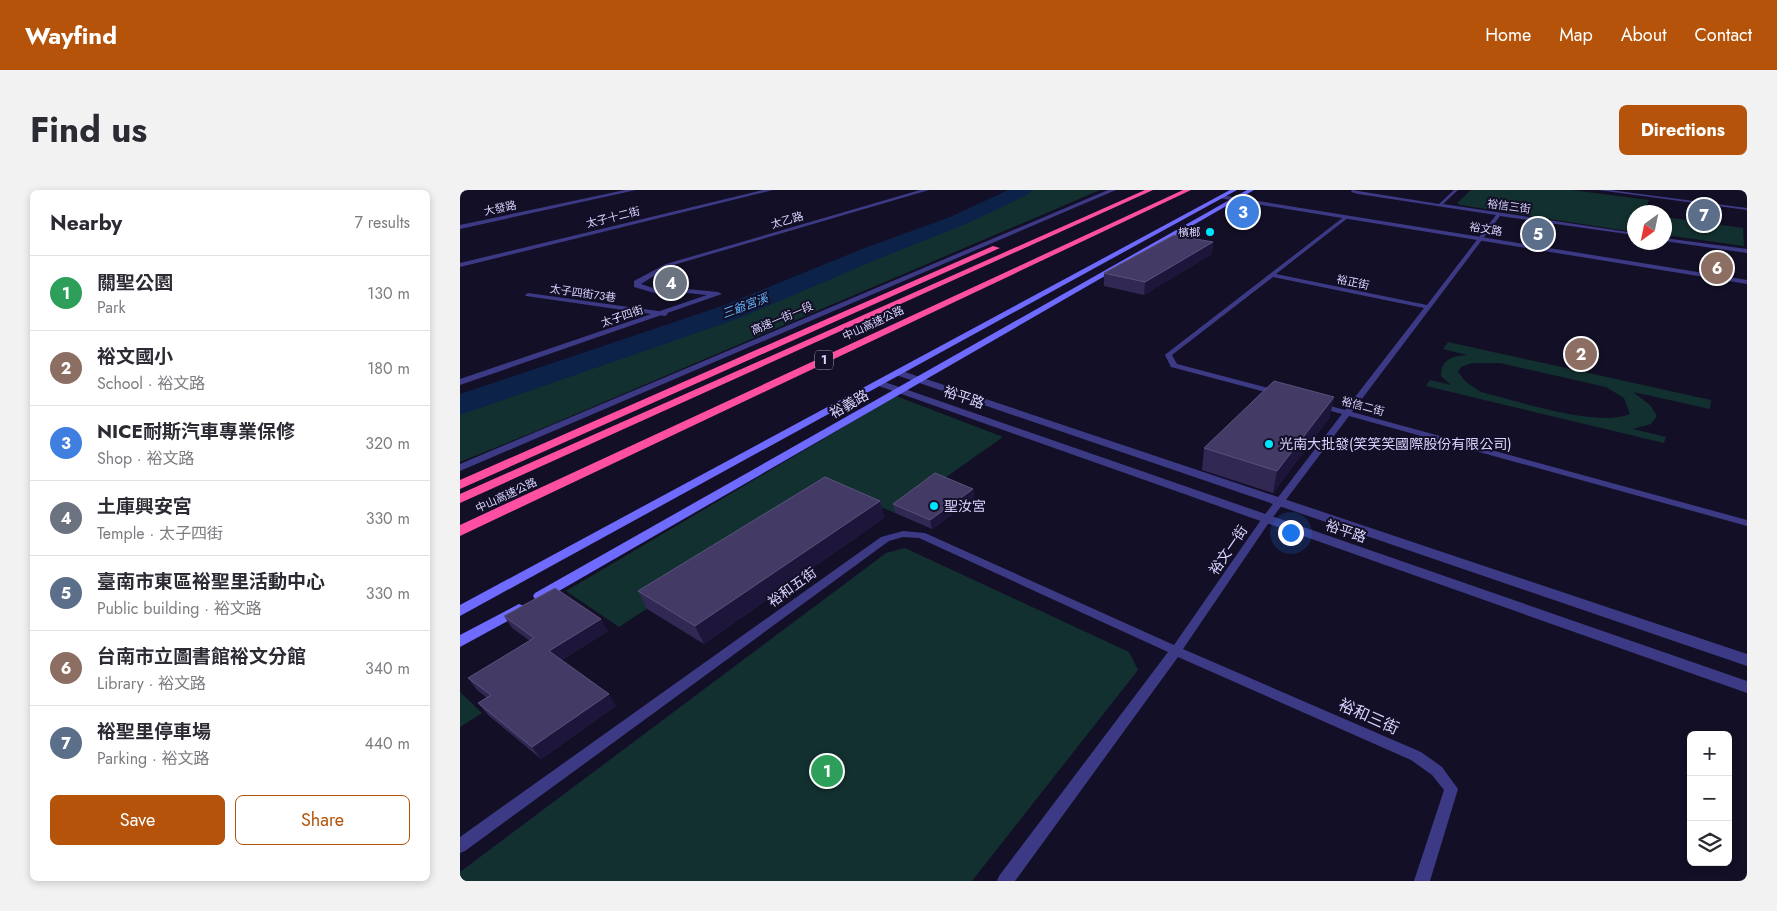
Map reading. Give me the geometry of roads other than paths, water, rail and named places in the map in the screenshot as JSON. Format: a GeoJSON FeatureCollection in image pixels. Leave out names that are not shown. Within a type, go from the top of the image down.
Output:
{"type":"FeatureCollection","features":[{"type":"Feature","properties":{"kind":"highway"},"geometry":{"type":"LineString","coordinates":[[460,485],[1127,190]]}},
{"type":"Feature","properties":{"kind":"highway","name":"中山高速公路"},"geometry":{"type":"LineString","coordinates":[[460,499],[1150,190]]}},
{"type":"Feature","properties":{"kind":"highway","name":"中山高速公路"},"geometry":{"type":"LineString","coordinates":[[460,530],[1188,190]]}},
{"type":"Feature","properties":{"kind":"street","name":"大發路"},"geometry":{"type":"LineString","coordinates":[[460,227],[633,190]]}},
{"type":"Feature","properties":{"kind":"street","name":"太子十二街"},"geometry":{"type":"LineString","coordinates":[[460,265],[770,190]]}},
{"type":"Feature","properties":{"kind":"street","name":"太乙路"},"geometry":{"type":"LineString","coordinates":[[654,273],[668,265],[926,190]]}},
{"type":"Feature","properties":{"kind":"street","name":"高速一街一段"},"geometry":{"type":"LineString","coordinates":[[460,468],[1113,190]]}},
{"type":"Feature","properties":{"kind":"street","name":"裕義路"},"geometry":{"type":"LineString","coordinates":[[460,642],[918,380],[1234,195],[1251,190]]}},
{"type":"Feature","properties":{"kind":"street","name":"裕文路"},"geometry":{"type":"LineString","coordinates":[[1221,197],[1234,195],[1347,217],[1481,239],[1604,256],[1747,282]]}},
{"type":"Feature","properties":{"kind":"street","name":"裕義路"},"geometry":{"type":"LineString","coordinates":[[460,611],[1221,197]]}},
{"type":"Feature","properties":{"kind":"street","name":"太子四街"},"geometry":{"type":"LineString","coordinates":[[460,382],[665,314],[718,294],[687,291],[661,293],[637,285],[637,283],[654,273]]}},
{"type":"Feature","properties":{"kind":"street","name":"裕平路"},"geometry":{"type":"LineString","coordinates":[[898,373],[1747,660]]}},
{"type":"Feature","properties":{"kind":"street","name":"裕平路"},"geometry":{"type":"LineString","coordinates":[[879,383],[1747,687]]}},
{"type":"Feature","properties":{"kind":"lane","name":"裕信三街"},"geometry":{"type":"LineString","coordinates":[[1355,190],[1353,191],[1358,194],[1627,233]]}},
{"type":"Feature","properties":{"kind":"lane"},"geometry":{"type":"LineString","coordinates":[[1439,206],[1456,190]]}},
{"type":"Feature","properties":{"kind":"lane"},"geometry":{"type":"LineString","coordinates":[[1600,190],[1747,209]]}},
{"type":"Feature","properties":{"kind":"lane","name":"裕文一街"},"geometry":{"type":"LineString","coordinates":[[1005,881],[1176,650],[1266,519],[1500,214]]}},
{"type":"Feature","properties":{"kind":"lane"},"geometry":{"type":"LineString","coordinates":[[1289,397],[1174,365],[1168,355],[1347,217]]}},
{"type":"Feature","properties":{"kind":"lane"},"geometry":{"type":"LineString","coordinates":[[1672,239],[1747,251]]}},
{"type":"Feature","properties":{"kind":"lane","name":"裕正街"},"geometry":{"type":"LineString","coordinates":[[1272,276],[1429,308]]}},
{"type":"Feature","properties":{"kind":"lane","name":"太子四街73巷"},"geometry":{"type":"LineString","coordinates":[[528,295],[665,314]]}},
{"type":"Feature","properties":{"kind":"lane","name":"裕信二街"},"geometry":{"type":"LineString","coordinates":[[1308,402],[1747,522]]}},
{"type":"Feature","properties":{"kind":"lane","name":"裕和五街"},"geometry":{"type":"LineString","coordinates":[[460,846],[884,539],[903,534],[921,535],[1176,650]]}},
{"type":"Feature","properties":{"kind":"lane","name":"裕和三街"},"geometry":{"type":"LineString","coordinates":[[1176,650],[1416,756],[1437,771],[1451,790],[1422,881]]}},
{"type":"Feature","properties":{"kind":"waterway","name":"三爺宮溪"},"geometry":{"type":"LineString","coordinates":[[460,405],[731,312],[870,254],[957,221],[1023,190]]}},
{"type":"Feature","properties":{"kind":"place","name":"NICE耐斯汽車專業保修"},"geometry":{"type":"Point","coordinates":[1243,212]}},
{"type":"Feature","properties":{"kind":"place","name":"裕聖里停車場"},"geometry":{"type":"Point","coordinates":[1704,215]}},
{"type":"Feature","properties":{"kind":"place","name":"檳榔"},"geometry":{"type":"Point","coordinates":[1210,232]}},
{"type":"Feature","properties":{"kind":"place","name":"臺南市東區裕聖里活動中心"},"geometry":{"type":"Point","coordinates":[1538,234]}},
{"type":"Feature","properties":{"kind":"place","name":"台南市立圖書館裕文分館"},"geometry":{"type":"Point","coordinates":[1717,268]}},
{"type":"Feature","properties":{"kind":"place","name":"土庫興安宮"},"geometry":{"type":"Point","coordinates":[671,283]}},
{"type":"Feature","properties":{"kind":"place","name":"裕文國小"},"geometry":{"type":"Point","coordinates":[1581,354]}},
{"type":"Feature","properties":{"kind":"place","name":"光南大批發(笑笑笑國際股份有限公司)"},"geometry":{"type":"Point","coordinates":[1269,444]}},
{"type":"Feature","properties":{"kind":"place","name":"聖汝宮"},"geometry":{"type":"Point","coordinates":[934,506]}},
{"type":"Feature","properties":{"kind":"place","name":"關聖公園"},"geometry":{"type":"Point","coordinates":[827,771]}}]}
